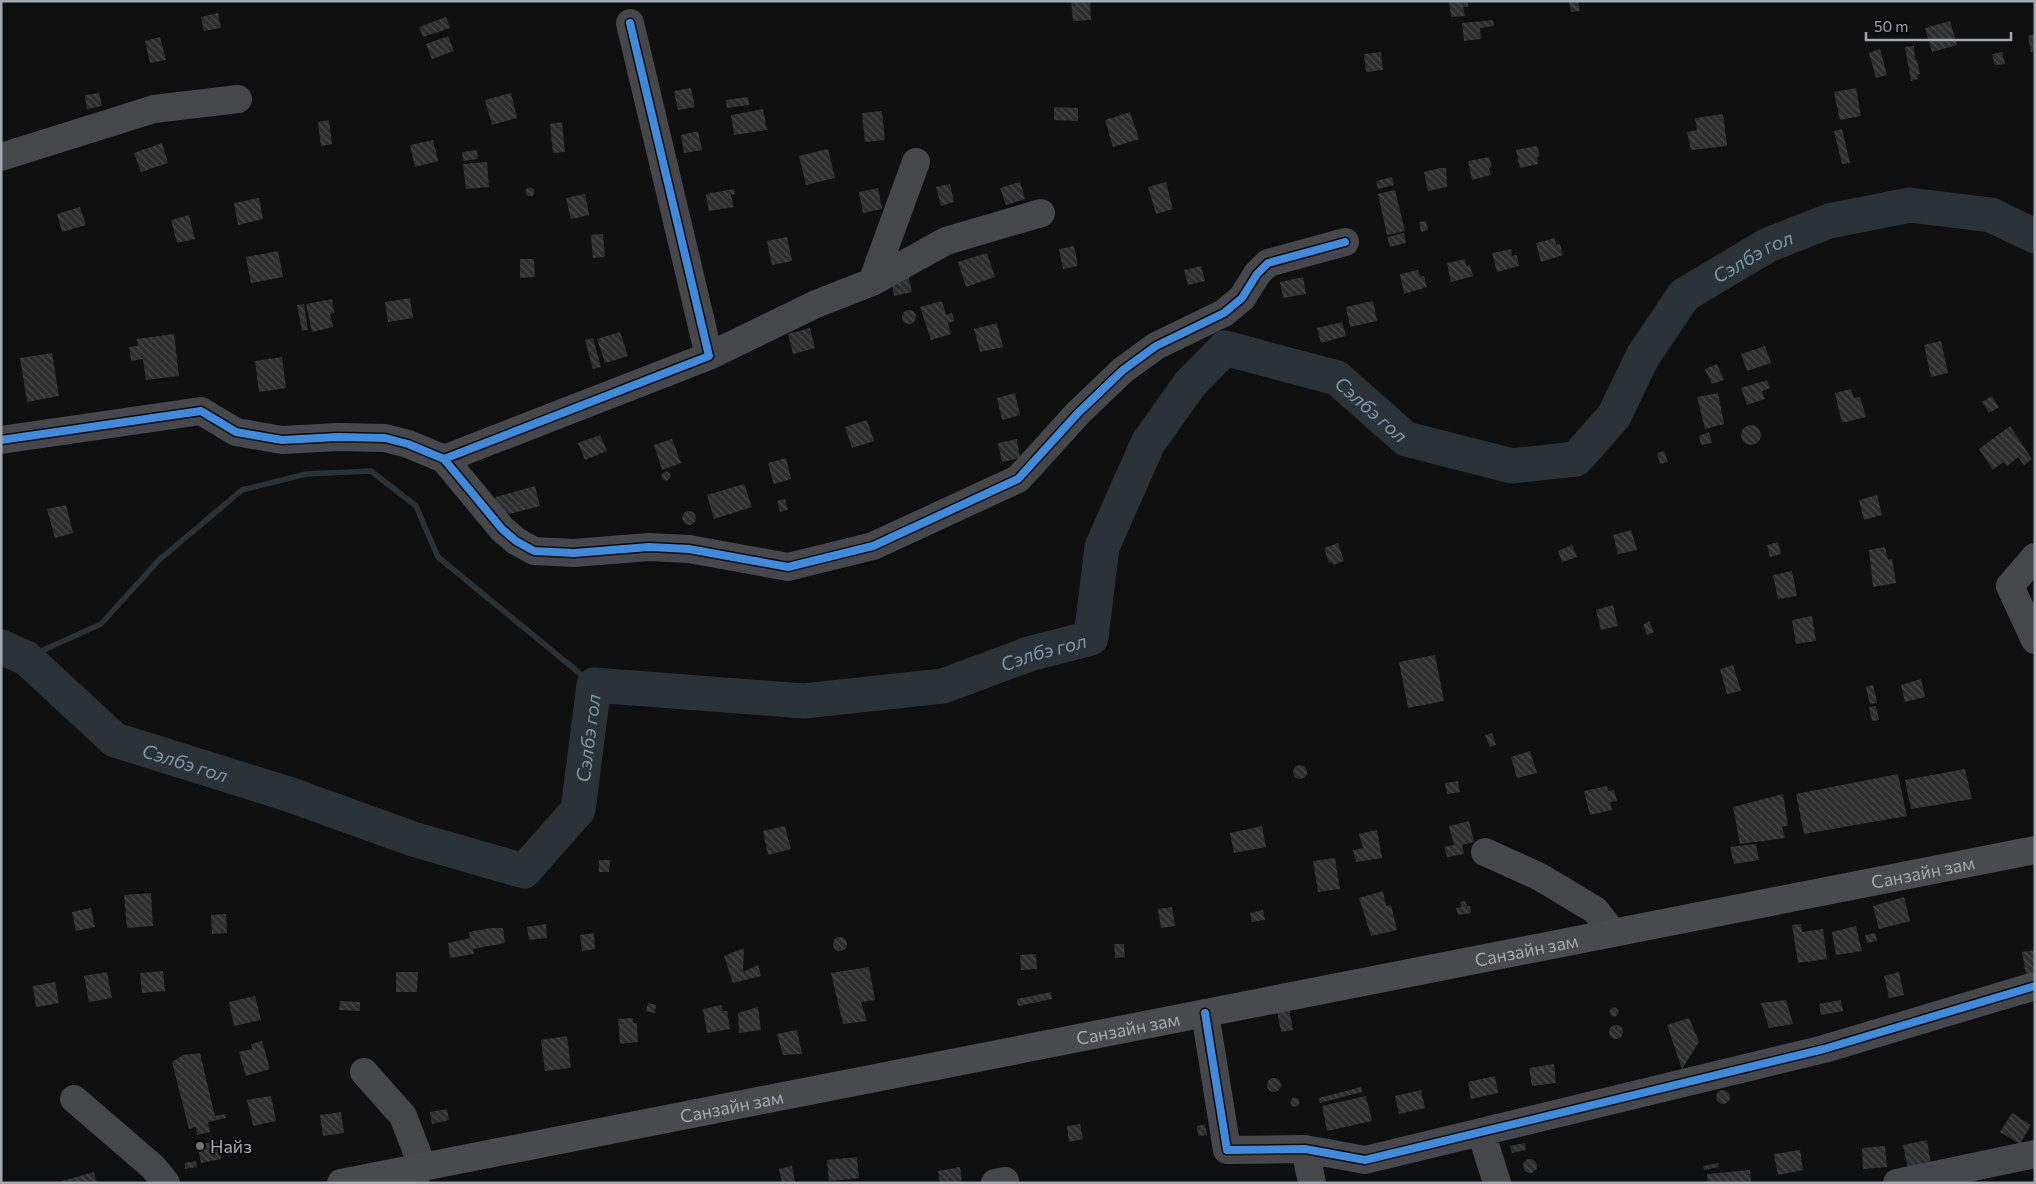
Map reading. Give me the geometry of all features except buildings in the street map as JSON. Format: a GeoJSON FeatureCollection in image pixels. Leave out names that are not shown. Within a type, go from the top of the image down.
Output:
{"type":"FeatureCollection","features":[{"type":"Feature","properties":{"kind":"main road","name":"Санзайн зам"},"geometry":{"type":"LineString","coordinates":[[341,1183],[416,1175],[1205,1013],[2035,850]]}},
{"type":"Feature","properties":{"kind":"street"},"geometry":{"type":"LineString","coordinates":[[630,23],[709,356]]}},
{"type":"Feature","properties":{"kind":"street"},"geometry":{"type":"LineString","coordinates":[[1,157],[154,109],[238,98]]}},
{"type":"Feature","properties":{"kind":"street"},"geometry":{"type":"LineString","coordinates":[[872,282],[916,162]]}},
{"type":"Feature","properties":{"kind":"street"},"geometry":{"type":"LineString","coordinates":[[444,459],[709,356],[816,304],[872,282],[946,241],[1040,213]]}},
{"type":"Feature","properties":{"kind":"street"},"geometry":{"type":"LineString","coordinates":[[1,440],[201,411],[236,432],[282,440],[338,437],[385,438],[408,444],[444,459],[502,529],[516,541],[534,551],[574,554],[649,547],[689,549],[788,568],[873,546],[1018,479],[1078,413],[1124,370],[1156,346],[1224,313],[1242,298],[1257,274],[1268,263],[1345,242]]}},
{"type":"Feature","properties":{"kind":"street"},"geometry":{"type":"LineString","coordinates":[[2035,557],[2010,586],[2035,640]]}},
{"type":"Feature","properties":{"kind":"street"},"geometry":{"type":"LineString","coordinates":[[1485,852],[1540,877],[1596,910],[1613,933]]}},
{"type":"Feature","properties":{"kind":"street"},"geometry":{"type":"LineString","coordinates":[[1205,1013],[1227,1150],[1305,1149],[1365,1160],[1824,1050],[2035,986]]}},
{"type":"Feature","properties":{"kind":"street"},"geometry":{"type":"LineString","coordinates":[[364,1072],[403,1116],[416,1175]]}},
{"type":"Feature","properties":{"kind":"street"},"geometry":{"type":"LineString","coordinates":[[74,1099],[153,1167],[166,1183]]}},
{"type":"Feature","properties":{"kind":"street"},"geometry":{"type":"LineString","coordinates":[[1482,1132],[1497,1183]]}},
{"type":"Feature","properties":{"kind":"street"},"geometry":{"type":"LineString","coordinates":[[1305,1149],[1312,1183]]}},
{"type":"Feature","properties":{"kind":"street"},"geometry":{"type":"LineString","coordinates":[[1897,1183],[2035,1154]]}},
{"type":"Feature","properties":{"kind":"waterway","name":"Сэлбэ гол"},"geometry":{"type":"LineString","coordinates":[[1,647],[26,658],[115,740],[288,794],[413,839],[524,871],[578,810],[594,685],[804,701],[943,686],[1029,654],[1091,638],[1102,547],[1148,443],[1190,384],[1225,348],[1337,378],[1406,439],[1512,466],[1576,459],[1614,416],[1643,356],[1684,295],[1768,245],[1829,221],[1910,205],[1991,215],[2035,236]]}},
{"type":"Feature","properties":{"kind":"waterway"},"geometry":{"type":"LineString","coordinates":[[26,658],[101,624],[159,560],[242,490],[306,474],[371,471],[416,506],[438,557],[594,685]]}},
{"type":"Feature","properties":{"kind":"cycle path"},"geometry":{"type":"LineString","coordinates":[[1,440],[201,411],[236,432],[282,440],[338,437],[385,438],[408,444],[444,459],[709,356],[630,23]]}},
{"type":"Feature","properties":{"kind":"cycle path"},"geometry":{"type":"LineString","coordinates":[[444,459],[502,529],[516,541],[534,551],[574,553],[649,547],[689,549],[788,567],[873,546],[1018,479],[1078,413],[1123,370],[1156,346],[1224,313],[1242,298],[1257,274],[1268,263],[1345,242]]}},
{"type":"Feature","properties":{"kind":"cycle path"},"geometry":{"type":"LineString","coordinates":[[1205,1013],[1227,1150],[1305,1149],[1365,1160],[1824,1049],[2035,986]]}},
{"type":"Feature","properties":{"kind":"place","name":"Найз"},"geometry":{"type":"Point","coordinates":[200,1146]}}]}
